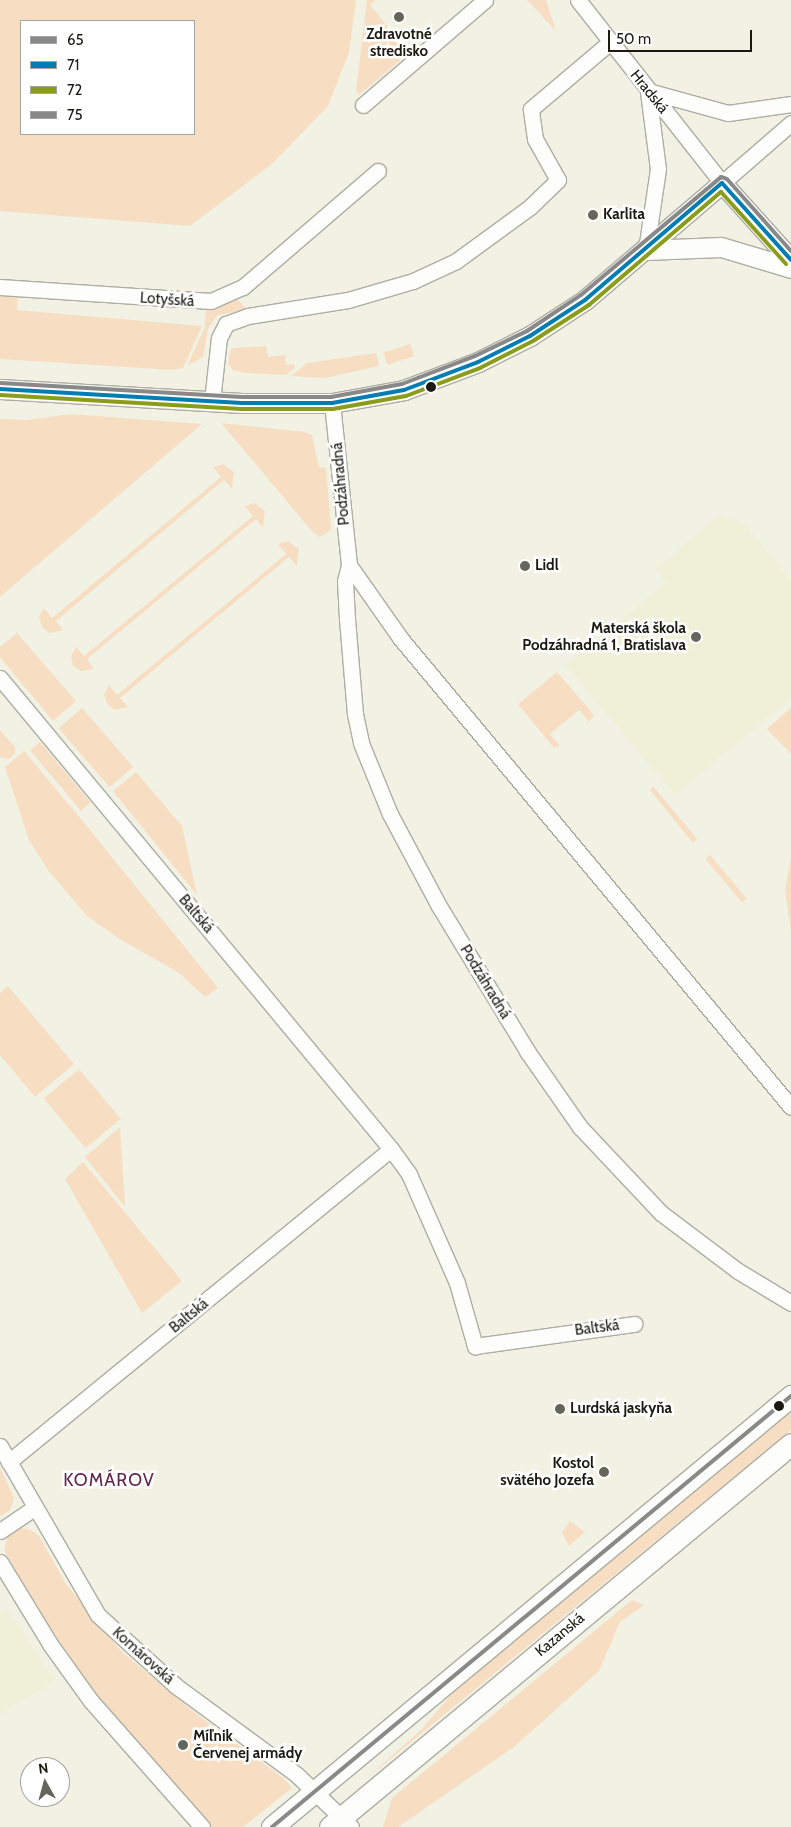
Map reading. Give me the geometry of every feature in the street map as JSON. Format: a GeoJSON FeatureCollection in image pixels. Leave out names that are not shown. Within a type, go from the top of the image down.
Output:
{"type":"FeatureCollection","features":[{"type":"Feature","properties":{"kind":"main road"},"geometry":{"type":"LineString","coordinates":[[272,1827],[791,1396]]}},
{"type":"Feature","properties":{"kind":"main road","name":"Kazanská"},"geometry":{"type":"LineString","coordinates":[[341,1824],[791,1444]]}},
{"type":"Feature","properties":{"kind":"street"},"geometry":{"type":"LineString","coordinates":[[363,105],[485,0]]}},
{"type":"Feature","properties":{"kind":"street","name":"Hradská"},"geometry":{"type":"LineString","coordinates":[[578,0],[609,43],[722,183]]}},
{"type":"Feature","properties":{"kind":"street"},"geometry":{"type":"LineString","coordinates":[[212,401],[222,330],[234,320],[377,293],[456,261],[492,237],[558,180],[535,139],[532,109],[609,43]]}},
{"type":"Feature","properties":{"kind":"street"},"geometry":{"type":"LineString","coordinates":[[646,250],[658,169],[648,91],[728,113],[791,104]]}},
{"type":"Feature","properties":{"kind":"street"},"geometry":{"type":"LineString","coordinates":[[0,389],[212,401],[332,403],[413,387],[486,359],[530,336],[585,300],[646,250],[791,124]]}},
{"type":"Feature","properties":{"kind":"street","name":"Lotyšská"},"geometry":{"type":"LineString","coordinates":[[0,287],[211,301],[243,287],[378,171]]}},
{"type":"Feature","properties":{"kind":"street"},"geometry":{"type":"LineString","coordinates":[[722,183],[791,260]]}},
{"type":"Feature","properties":{"kind":"street"},"geometry":{"type":"LineString","coordinates":[[646,250],[721,247],[791,268]]}},
{"type":"Feature","properties":{"kind":"street","name":"Podzáhradná"},"geometry":{"type":"LineString","coordinates":[[332,403],[349,565],[345,581],[347,618],[361,743],[390,814],[439,906],[527,1051],[580,1126],[661,1213],[738,1271],[791,1303]]}},
{"type":"Feature","properties":{"kind":"street","name":"Podzáhradná"},"geometry":{"type":"LineString","coordinates":[[349,565],[401,639],[791,1107]]}},
{"type":"Feature","properties":{"kind":"street","name":"Baltská"},"geometry":{"type":"LineString","coordinates":[[0,678],[391,1149],[409,1174],[453,1274],[475,1346],[634,1324]]}},
{"type":"Feature","properties":{"kind":"street","name":"Baltská"},"geometry":{"type":"LineString","coordinates":[[9,1462],[391,1149]]}},
{"type":"Feature","properties":{"kind":"street","name":"Komárovská"},"geometry":{"type":"LineString","coordinates":[[0,1446],[34,1508],[98,1615],[176,1686],[297,1775],[341,1824]]}},
{"type":"Feature","properties":{"kind":"street"},"geometry":{"type":"LineString","coordinates":[[0,1531],[34,1508]]}},
{"type":"Feature","properties":{"kind":"street"},"geometry":{"type":"LineString","coordinates":[[0,1562],[50,1644],[85,1694],[202,1827]]}},
{"type":"Feature","properties":{"kind":"shaded area"},"geometry":{"type":"Polygon","coordinates":[[[0,0],[356,0],[349,52],[328,106],[272,164],[190,226],[0,211],[0,0]]]}},
{"type":"Feature","properties":{"kind":"shaded area"},"geometry":{"type":"Polygon","coordinates":[[[367,0],[376,0],[370,5],[409,53],[359,95],[356,90],[367,0]]]}},
{"type":"Feature","properties":{"kind":"shaded area"},"geometry":{"type":"Polygon","coordinates":[[[527,0],[546,0],[556,31],[527,0]]]}},
{"type":"Feature","properties":{"kind":"shaded area"},"geometry":{"type":"Polygon","coordinates":[[[0,293],[18,294],[17,310],[202,326],[183,368],[173,370],[0,359],[0,293]]]}},
{"type":"Feature","properties":{"kind":"shaded area"},"geometry":{"type":"Polygon","coordinates":[[[235,296],[247,310],[217,315],[208,329],[203,357],[187,366],[205,327],[206,309],[235,296]]]}},
{"type":"Feature","properties":{"kind":"shaded area"},"geometry":{"type":"Polygon","coordinates":[[[410,344],[414,356],[387,365],[383,353],[410,344]]]}},
{"type":"Feature","properties":{"kind":"shaded area"},"geometry":{"type":"Polygon","coordinates":[[[266,346],[268,357],[285,355],[286,365],[294,364],[295,368],[286,375],[246,373],[233,370],[228,364],[231,348],[266,346]]]}},
{"type":"Feature","properties":{"kind":"shaded area"},"geometry":{"type":"Polygon","coordinates":[[[376,353],[379,366],[325,378],[291,376],[307,363],[376,353]]]}},
{"type":"Feature","properties":{"kind":"shaded area"},"geometry":{"type":"Polygon","coordinates":[[[71,414],[202,424],[0,597],[0,419],[27,420],[71,414]]]}},
{"type":"Feature","properties":{"kind":"shaded area"},"geometry":{"type":"Polygon","coordinates":[[[221,423],[305,432],[312,435],[319,467],[326,468],[331,528],[326,534],[319,537],[311,530],[221,423]]]}},
{"type":"Feature","properties":{"kind":"shaded area"},"geometry":{"type":"Polygon","coordinates":[[[223,464],[234,472],[232,489],[224,480],[56,621],[63,630],[50,633],[42,627],[39,617],[44,608],[52,618],[221,477],[213,467],[223,464]]]}},
{"type":"Feature","properties":{"kind":"shaded area"},"geometry":{"type":"Polygon","coordinates":[[[255,503],[265,511],[263,528],[256,519],[87,659],[94,669],[81,671],[73,666],[71,656],[76,647],[84,656],[253,516],[245,506],[255,503]]]}},
{"type":"Feature","properties":{"kind":"shaded area","name":"Materská škola Podzáhradná 1, Bratislava"},"geometry":{"type":"Polygon","coordinates":[[[718,516],[742,522],[791,579],[791,698],[675,795],[566,665],[666,583],[656,569],[718,516]]]}},
{"type":"Feature","properties":{"kind":"shaded area"},"geometry":{"type":"Polygon","coordinates":[[[288,541],[299,549],[297,566],[289,557],[120,698],[128,707],[115,710],[107,704],[104,694],[109,685],[117,695],[286,554],[278,544],[288,541]]]}},
{"type":"Feature","properties":{"kind":"shaded area"},"geometry":{"type":"Polygon","coordinates":[[[17,633],[76,701],[53,721],[0,657],[0,647],[17,633]]]}},
{"type":"Feature","properties":{"kind":"shaded area"},"geometry":{"type":"Polygon","coordinates":[[[557,672],[594,715],[589,722],[579,710],[550,734],[560,746],[554,748],[518,704],[557,672]]]}},
{"type":"Feature","properties":{"kind":"shaded area"},"geometry":{"type":"Polygon","coordinates":[[[82,708],[133,767],[110,787],[59,728],[82,708]]]}},
{"type":"Feature","properties":{"kind":"shaded area"},"geometry":{"type":"Polygon","coordinates":[[[791,708],[791,754],[767,729],[791,708]]]}},
{"type":"Feature","properties":{"kind":"shaded area"},"geometry":{"type":"Polygon","coordinates":[[[0,730],[15,747],[15,753],[9,759],[0,757],[0,730]]]}},
{"type":"Feature","properties":{"kind":"shaded area"},"geometry":{"type":"Polygon","coordinates":[[[40,742],[91,803],[81,811],[30,750],[40,742]]]}},
{"type":"Feature","properties":{"kind":"shaded area"},"geometry":{"type":"Polygon","coordinates":[[[24,751],[218,988],[205,997],[179,973],[118,938],[87,916],[48,870],[29,840],[5,767],[24,751]]]}},
{"type":"Feature","properties":{"kind":"shaded area"},"geometry":{"type":"Polygon","coordinates":[[[136,772],[182,826],[197,895],[113,791],[136,772]]]}},
{"type":"Feature","properties":{"kind":"shaded area"},"geometry":{"type":"Polygon","coordinates":[[[653,786],[697,839],[693,843],[650,790],[653,786]]]}},
{"type":"Feature","properties":{"kind":"shaded area"},"geometry":{"type":"Polygon","coordinates":[[[710,855],[747,899],[742,903],[705,859],[710,855]]]}},
{"type":"Feature","properties":{"kind":"shaded area"},"geometry":{"type":"Polygon","coordinates":[[[791,857],[791,931],[785,891],[791,857]]]}},
{"type":"Feature","properties":{"kind":"shaded area"},"geometry":{"type":"Polygon","coordinates":[[[8,986],[74,1064],[35,1097],[0,1055],[0,993],[8,986]]]}},
{"type":"Feature","properties":{"kind":"shaded area"},"geometry":{"type":"Polygon","coordinates":[[[79,1069],[121,1119],[86,1148],[44,1099],[79,1069]]]}},
{"type":"Feature","properties":{"kind":"shaded area"},"geometry":{"type":"Polygon","coordinates":[[[120,1127],[125,1207],[85,1157],[120,1127]]]}},
{"type":"Feature","properties":{"kind":"shaded area"},"geometry":{"type":"Polygon","coordinates":[[[83,1162],[182,1281],[142,1313],[65,1179],[83,1162]]]}},
{"type":"Feature","properties":{"kind":"shaded area"},"geometry":{"type":"Polygon","coordinates":[[[791,1410],[791,1430],[361,1783],[422,1729],[455,1690],[791,1410]]]}},
{"type":"Feature","properties":{"kind":"shaded area"},"geometry":{"type":"Polygon","coordinates":[[[0,1467],[14,1498],[10,1510],[0,1516],[0,1467]]]}},
{"type":"Feature","properties":{"kind":"shaded area"},"geometry":{"type":"Polygon","coordinates":[[[570,1521],[585,1532],[569,1546],[562,1533],[570,1521]]]}},
{"type":"Feature","properties":{"kind":"shaded area"},"geometry":{"type":"Polygon","coordinates":[[[21,1528],[29,1529],[39,1536],[66,1584],[121,1651],[195,1713],[283,1778],[292,1788],[243,1827],[212,1827],[93,1690],[39,1611],[4,1550],[8,1536],[21,1528]]]}},
{"type":"Feature","properties":{"kind":"shaded area"},"geometry":{"type":"Polygon","coordinates":[[[632,1600],[644,1605],[620,1622],[599,1671],[514,1747],[398,1827],[383,1827],[392,1798],[632,1600]]]}},
{"type":"Feature","properties":{"kind":"shaded area"},"geometry":{"type":"Polygon","coordinates":[[[7,1609],[55,1681],[0,1714],[0,1613],[7,1609]]]}},
{"type":"Feature","properties":{"kind":"transit line","name":"75"},"geometry":{"type":"LineString","coordinates":[[0,383],[242,397],[331,397],[402,384],[475,356],[527,331],[581,295],[721,177],[727,179],[791,251]]}},
{"type":"Feature","properties":{"kind":"transit line","name":"71"},"geometry":{"type":"LineString","coordinates":[[0,389],[242,403],[332,403],[404,390],[478,362],[530,336],[585,300],[722,183],[791,260]]}},
{"type":"Feature","properties":{"kind":"transit line","name":"72"},"geometry":{"type":"LineString","coordinates":[[0,395],[242,409],[333,409],[406,396],[480,368],[533,341],[589,305],[721,192],[786,264]]}},
{"type":"Feature","properties":{"kind":"transit line","name":"65"},"geometry":{"type":"LineString","coordinates":[[272,1827],[791,1396]]}},
{"type":"Feature","properties":{"kind":"place","name":"Zdravotné stredisko"},"geometry":{"type":"Point","coordinates":[399,17]}},
{"type":"Feature","properties":{"kind":"place","name":"Karlita"},"geometry":{"type":"Point","coordinates":[593,215]}},
{"type":"Feature","properties":{"kind":"place","name":"Lidl"},"geometry":{"type":"Point","coordinates":[525,566]}},
{"type":"Feature","properties":{"kind":"place","name":"Materská škola Podzáhradná 1, Bratislava"},"geometry":{"type":"Point","coordinates":[696,637]}},
{"type":"Feature","properties":{"kind":"place","name":"Lurdská jaskyňa"},"geometry":{"type":"Point","coordinates":[560,1409]}},
{"type":"Feature","properties":{"kind":"place","name":"Kostol svätého Jozefa"},"geometry":{"type":"Point","coordinates":[604,1472]}},
{"type":"Feature","properties":{"kind":"place","name":"Míľnik Červenej armády"},"geometry":{"type":"Point","coordinates":[183,1745]}},
{"type":"Feature","properties":{"kind":"district","name":"KOMÁROV"},"geometry":{"type":"Point","coordinates":[109,1480]}}]}
